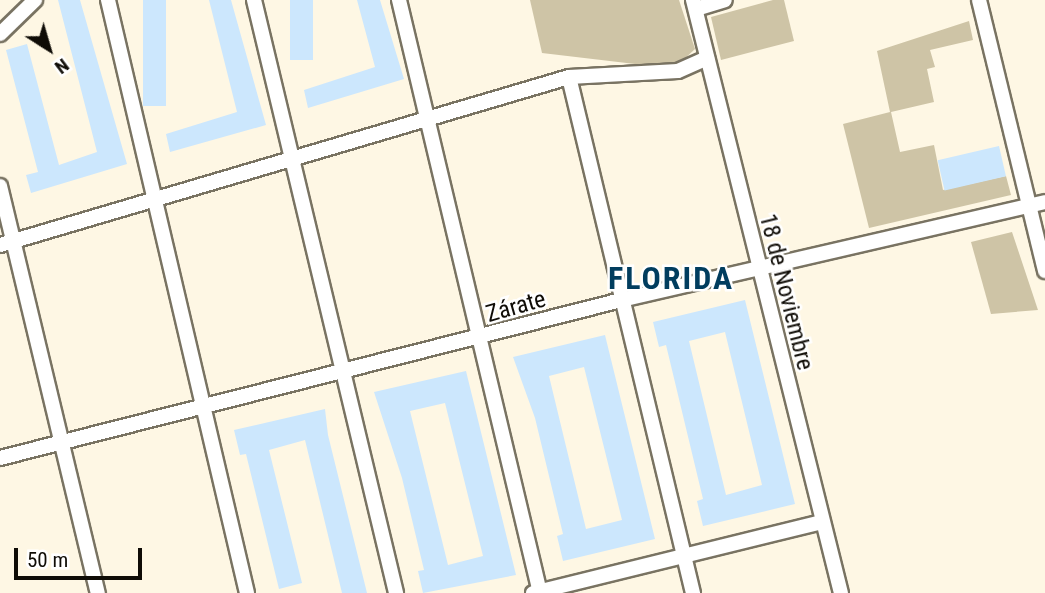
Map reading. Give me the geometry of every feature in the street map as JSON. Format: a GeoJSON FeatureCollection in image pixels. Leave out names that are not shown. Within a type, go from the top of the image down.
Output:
{"type":"FeatureCollection","features":[{"type":"Feature","properties":{"kind":"street"},"geometry":{"type":"LineString","coordinates":[[16,18],[17,0]]}},
{"type":"Feature","properties":{"kind":"street"},"geometry":{"type":"LineString","coordinates":[[0,34],[36,0]]}},
{"type":"Feature","properties":{"kind":"street"},"geometry":{"type":"LineString","coordinates":[[108,0],[247,593]]}},
{"type":"Feature","properties":{"kind":"street"},"geometry":{"type":"LineString","coordinates":[[254,0],[396,593]]}},
{"type":"Feature","properties":{"kind":"street"},"geometry":{"type":"LineString","coordinates":[[399,0],[538,592],[821,522]]}},
{"type":"Feature","properties":{"kind":"street"},"geometry":{"type":"LineString","coordinates":[[694,5],[725,0]]}},
{"type":"Feature","properties":{"kind":"street"},"geometry":{"type":"LineString","coordinates":[[979,0],[1045,271]]}},
{"type":"Feature","properties":{"kind":"street","name":"18 de Noviembre"},"geometry":{"type":"LineString","coordinates":[[694,5],[756,267],[841,593]]}},
{"type":"Feature","properties":{"kind":"street"},"geometry":{"type":"LineString","coordinates":[[6,243],[569,77],[678,71],[707,58]]}},
{"type":"Feature","properties":{"kind":"street"},"geometry":{"type":"LineString","coordinates":[[569,77],[625,299],[693,593]]}},
{"type":"Feature","properties":{"kind":"street"},"geometry":{"type":"LineString","coordinates":[[0,186],[6,243],[98,593]]}},
{"type":"Feature","properties":{"kind":"street","name":"Zárate"},"geometry":{"type":"LineString","coordinates":[[0,458],[343,372],[479,341],[625,299],[1045,202]]}},
{"type":"Feature","properties":{"kind":"shaded area"},"geometry":{"type":"Polygon","coordinates":[[[530,0],[679,0],[695,49],[681,62],[652,66],[542,53],[530,0]]]}},
{"type":"Feature","properties":{"kind":"shaded area"},"geometry":{"type":"Polygon","coordinates":[[[773,0],[784,0],[794,41],[721,60],[711,17],[773,0]]]}},
{"type":"Feature","properties":{"kind":"shaded area"},"geometry":{"type":"Polygon","coordinates":[[[969,21],[973,40],[930,50],[935,67],[927,69],[934,102],[891,112],[900,152],[934,145],[943,190],[1006,176],[1011,195],[869,228],[843,124],[890,112],[877,51],[969,21]]]}},
{"type":"Feature","properties":{"kind":"shaded area"},"geometry":{"type":"Polygon","coordinates":[[[1012,232],[1038,310],[991,314],[971,242],[1012,232]]]}},
{"type":"Feature","properties":{"kind":"building"},"geometry":{"type":"Polygon","coordinates":[[[58,0],[80,0],[127,164],[31,193],[26,175],[38,172],[6,50],[27,44],[59,165],[97,152],[58,0]]]}},
{"type":"Feature","properties":{"kind":"building"},"geometry":{"type":"Polygon","coordinates":[[[143,0],[166,0],[166,106],[143,106],[143,0]]]}},
{"type":"Feature","properties":{"kind":"building"},"geometry":{"type":"Polygon","coordinates":[[[209,0],[231,0],[266,125],[170,152],[166,134],[237,112],[209,0]]]}},
{"type":"Feature","properties":{"kind":"building"},"geometry":{"type":"Polygon","coordinates":[[[290,0],[313,0],[313,60],[290,60],[290,0]]]}},
{"type":"Feature","properties":{"kind":"building"},"geometry":{"type":"Polygon","coordinates":[[[357,0],[380,0],[404,79],[308,108],[304,90],[375,67],[357,0]]]}},
{"type":"Feature","properties":{"kind":"building"},"geometry":{"type":"Polygon","coordinates":[[[999,146],[1006,176],[945,190],[938,160],[999,146]]]}},
{"type":"Feature","properties":{"kind":"building"},"geometry":{"type":"Polygon","coordinates":[[[745,300],[795,504],[703,526],[697,501],[703,499],[666,345],[659,347],[653,322],[745,300]],[[725,332],[689,341],[726,495],[762,485],[725,332]]]}},
{"type":"Feature","properties":{"kind":"building"},"geometry":{"type":"Polygon","coordinates":[[[605,335],[655,539],[563,561],[557,536],[563,534],[535,418],[513,357],[605,335]],[[584,367],[549,376],[586,529],[622,520],[584,367]]]}},
{"type":"Feature","properties":{"kind":"building"},"geometry":{"type":"Polygon","coordinates":[[[466,371],[516,575],[423,593],[418,571],[424,570],[402,478],[374,392],[466,371]],[[445,403],[410,411],[448,565],[483,556],[445,403]]]}},
{"type":"Feature","properties":{"kind":"building"},"geometry":{"type":"Polygon","coordinates":[[[325,409],[328,435],[367,593],[342,593],[305,440],[269,450],[302,583],[279,589],[246,454],[240,455],[234,430],[325,409]]]}},
{"type":"Feature","properties":{"kind":"district","name":"FLORIDA"},"geometry":{"type":"Point","coordinates":[671,278]}}]}
